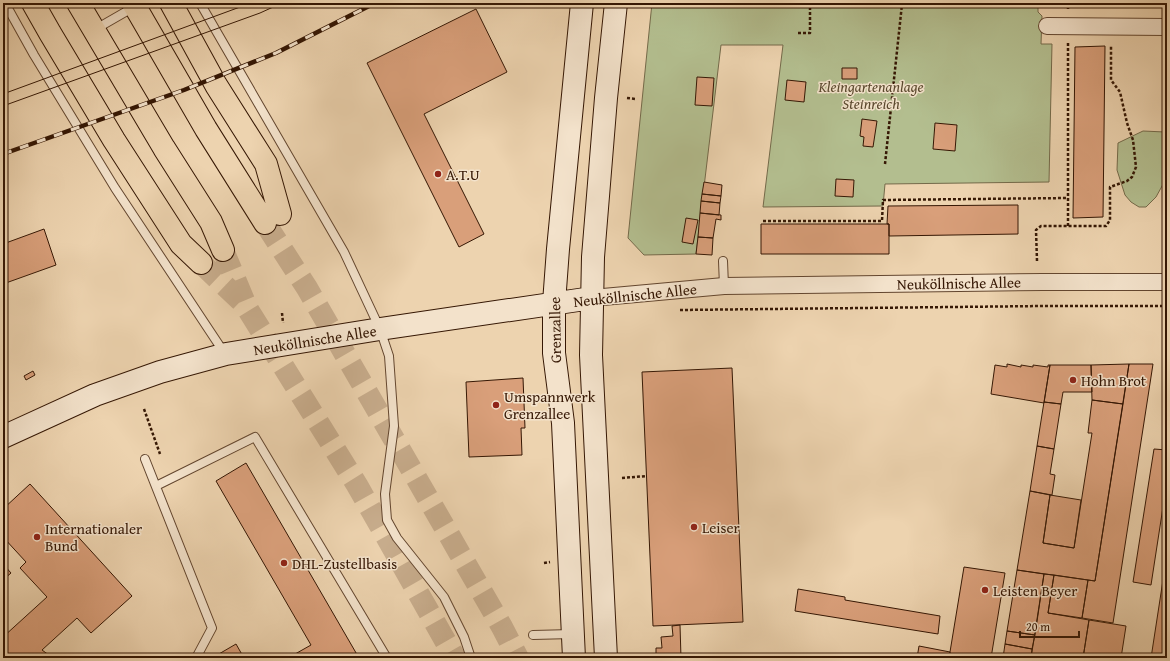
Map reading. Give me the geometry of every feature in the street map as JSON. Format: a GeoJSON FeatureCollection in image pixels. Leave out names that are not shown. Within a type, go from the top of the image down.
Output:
{"type":"FeatureCollection","features":[{"type":"Feature","properties":{"kind":"highway"},"geometry":{"type":"LineString","coordinates":[[33,3],[114,140],[181,244],[201,263]]}},
{"type":"Feature","properties":{"kind":"highway"},"geometry":{"type":"LineString","coordinates":[[78,3],[164,148],[211,222],[223,250]]}},
{"type":"Feature","properties":{"kind":"highway"},"geometry":{"type":"LineString","coordinates":[[134,5],[206,129],[272,218],[266,164],[216,85],[171,3]]}},
{"type":"Feature","properties":{"kind":"main road","name":"Grenzallee"},"geometry":{"type":"LineString","coordinates":[[574,658],[563,423],[554,354],[554,303],[558,242],[582,3]]}},
{"type":"Feature","properties":{"kind":"main road"},"geometry":{"type":"LineString","coordinates":[[606,658],[591,355],[593,257],[606,98],[616,3]]}},
{"type":"Feature","properties":{"kind":"main road","name":"Neuköllnische Allee"},"geometry":{"type":"LineString","coordinates":[[3,437],[95,395],[160,372],[226,354],[380,329],[592,298]]}},
{"type":"Feature","properties":{"kind":"street"},"geometry":{"type":"LineString","coordinates":[[1047,26],[1167,27]]}},
{"type":"Feature","properties":{"kind":"street","name":"Neuköllnische Allee"},"geometry":{"type":"LineString","coordinates":[[592,298],[724,286],[1167,282]]}},
{"type":"Feature","properties":{"kind":"lane"},"geometry":{"type":"LineString","coordinates":[[5,3],[115,188],[226,354]]}},
{"type":"Feature","properties":{"kind":"lane"},"geometry":{"type":"LineString","coordinates":[[200,3],[344,252],[380,329],[389,356],[394,426],[385,494],[388,520],[397,538],[444,597],[464,637],[471,658]]}},
{"type":"Feature","properties":{"kind":"lane"},"geometry":{"type":"LineString","coordinates":[[93,30],[134,5]]}},
{"type":"Feature","properties":{"kind":"lane"},"geometry":{"type":"LineString","coordinates":[[723,260],[724,286]]}},
{"type":"Feature","properties":{"kind":"lane"},"geometry":{"type":"LineString","coordinates":[[156,486],[255,437],[387,658]]}},
{"type":"Feature","properties":{"kind":"lane"},"geometry":{"type":"LineString","coordinates":[[146,459],[212,628],[196,658]]}},
{"type":"Feature","properties":{"kind":"lane"},"geometry":{"type":"LineString","coordinates":[[533,635],[573,634]]}},
{"type":"Feature","properties":{"kind":"path"},"geometry":{"type":"LineString","coordinates":[[798,33],[810,33],[810,4],[972,4],[1038,6]]}},
{"type":"Feature","properties":{"kind":"path"},"geometry":{"type":"LineString","coordinates":[[885,164],[902,4]]}},
{"type":"Feature","properties":{"kind":"path"},"geometry":{"type":"LineString","coordinates":[[1068,39],[1068,227]]}},
{"type":"Feature","properties":{"kind":"path"},"geometry":{"type":"LineString","coordinates":[[1037,261],[1036,230],[1040,226],[1106,226],[1110,220],[1110,187],[1127,181],[1132,177],[1136,167],[1133,140],[1127,124],[1120,92],[1111,80],[1111,40]]}},
{"type":"Feature","properties":{"kind":"path"},"geometry":{"type":"LineString","coordinates":[[626,98],[636,99]]}},
{"type":"Feature","properties":{"kind":"path"},"geometry":{"type":"LineString","coordinates":[[763,221],[882,221],[883,200],[1068,198]]}},
{"type":"Feature","properties":{"kind":"path"},"geometry":{"type":"LineString","coordinates":[[673,310],[1167,306]]}},
{"type":"Feature","properties":{"kind":"path"},"geometry":{"type":"LineString","coordinates":[[282,313],[283,323]]}},
{"type":"Feature","properties":{"kind":"path"},"geometry":{"type":"LineString","coordinates":[[144,409],[160,453]]}},
{"type":"Feature","properties":{"kind":"path"},"geometry":{"type":"LineString","coordinates":[[622,478],[647,476]]}},
{"type":"Feature","properties":{"kind":"green space","name":"Kleingartenanlage Steinreich"},"geometry":{"type":"Polygon","coordinates":[[[652,3],[1038,3],[1038,12],[1042,16],[1041,44],[1052,44],[1049,182],[885,184],[883,206],[763,207],[783,45],[721,45],[696,254],[644,255],[628,238],[652,3]]]}},
{"type":"Feature","properties":{"kind":"green space"},"geometry":{"type":"Polygon","coordinates":[[[1143,131],[1165,132],[1167,137],[1167,177],[1156,197],[1146,207],[1139,207],[1131,202],[1125,195],[1117,170],[1118,143],[1143,131]]]}},
{"type":"Feature","properties":{"kind":"building","name":"A.T.U"},"geometry":{"type":"Polygon","coordinates":[[[476,9],[507,72],[424,114],[484,234],[459,247],[367,63],[476,9]]]}},
{"type":"Feature","properties":{"kind":"building"},"geometry":{"type":"Polygon","coordinates":[[[1105,46],[1103,217],[1073,218],[1075,47],[1105,46]]]}},
{"type":"Feature","properties":{"kind":"building"},"geometry":{"type":"Polygon","coordinates":[[[842,68],[857,68],[857,79],[842,79],[842,68]]]}},
{"type":"Feature","properties":{"kind":"building"},"geometry":{"type":"Polygon","coordinates":[[[697,77],[714,78],[712,106],[695,105],[697,77]]]}},
{"type":"Feature","properties":{"kind":"building"},"geometry":{"type":"Polygon","coordinates":[[[787,80],[806,82],[804,102],[785,100],[787,80]]]}},
{"type":"Feature","properties":{"kind":"building"},"geometry":{"type":"Polygon","coordinates":[[[862,119],[877,121],[873,147],[863,146],[864,137],[860,136],[862,119]]]}},
{"type":"Feature","properties":{"kind":"building"},"geometry":{"type":"Polygon","coordinates":[[[935,123],[957,125],[955,151],[933,149],[935,123]]]}},
{"type":"Feature","properties":{"kind":"building"},"geometry":{"type":"Polygon","coordinates":[[[836,179],[854,180],[853,197],[835,196],[836,179]]]}},
{"type":"Feature","properties":{"kind":"building"},"geometry":{"type":"Polygon","coordinates":[[[704,182],[722,185],[721,196],[702,194],[704,182]]]}},
{"type":"Feature","properties":{"kind":"building"},"geometry":{"type":"Polygon","coordinates":[[[702,194],[721,196],[720,203],[701,201],[702,194]]]}},
{"type":"Feature","properties":{"kind":"building"},"geometry":{"type":"Polygon","coordinates":[[[701,201],[720,203],[719,215],[700,213],[701,201]]]}},
{"type":"Feature","properties":{"kind":"building"},"geometry":{"type":"Polygon","coordinates":[[[1018,205],[1018,234],[889,236],[889,224],[887,224],[888,206],[1018,205]]]}},
{"type":"Feature","properties":{"kind":"building"},"geometry":{"type":"Polygon","coordinates":[[[700,213],[721,215],[721,220],[716,219],[713,238],[698,237],[700,213]]]}},
{"type":"Feature","properties":{"kind":"building"},"geometry":{"type":"Polygon","coordinates":[[[686,218],[698,220],[693,244],[682,242],[686,218]]]}},
{"type":"Feature","properties":{"kind":"building"},"geometry":{"type":"Polygon","coordinates":[[[761,224],[889,224],[889,254],[761,254],[761,224]]]}},
{"type":"Feature","properties":{"kind":"building"},"geometry":{"type":"Polygon","coordinates":[[[44,229],[56,265],[3,284],[3,244],[44,229]]]}},
{"type":"Feature","properties":{"kind":"building"},"geometry":{"type":"Polygon","coordinates":[[[698,237],[713,238],[712,255],[696,254],[698,237]]]}},
{"type":"Feature","properties":{"kind":"building"},"geometry":{"type":"Polygon","coordinates":[[[1007,364],[1021,367],[1021,365],[1048,367],[1048,365],[1050,365],[1044,403],[991,394],[995,365],[1007,367],[1007,364]]]}},
{"type":"Feature","properties":{"kind":"building"},"geometry":{"type":"Polygon","coordinates":[[[1129,364],[1123,404],[1092,400],[1091,365],[1129,364]]]}},
{"type":"Feature","properties":{"kind":"building"},"geometry":{"type":"Polygon","coordinates":[[[1129,364],[1153,364],[1113,623],[1082,618],[1088,580],[1095,581],[1129,364]]]}},
{"type":"Feature","properties":{"kind":"building"},"geometry":{"type":"Polygon","coordinates":[[[1050,365],[1091,365],[1092,392],[1063,392],[1061,404],[1044,402],[1050,365]]]}},
{"type":"Feature","properties":{"kind":"building","name":"Leiser"},"geometry":{"type":"Polygon","coordinates":[[[732,368],[743,622],[653,626],[642,372],[732,368]]]}},
{"type":"Feature","properties":{"kind":"building"},"geometry":{"type":"Polygon","coordinates":[[[33,371],[35,375],[26,380],[24,376],[33,371]]]}},
{"type":"Feature","properties":{"kind":"building","name":"Umspannwerk Grenzallee"},"geometry":{"type":"Polygon","coordinates":[[[523,378],[525,428],[521,428],[522,455],[469,457],[466,382],[523,378]]]}},
{"type":"Feature","properties":{"kind":"building"},"geometry":{"type":"Polygon","coordinates":[[[1092,400],[1123,404],[1095,581],[1017,570],[1030,491],[1050,495],[1043,543],[1074,548],[1092,433],[1088,433],[1092,400]]]}},
{"type":"Feature","properties":{"kind":"building"},"geometry":{"type":"Polygon","coordinates":[[[1044,402],[1061,404],[1054,449],[1037,446],[1044,402]]]}},
{"type":"Feature","properties":{"kind":"building"},"geometry":{"type":"Polygon","coordinates":[[[1037,446],[1054,449],[1050,474],[1055,475],[1052,495],[1030,491],[1037,446]]]}},
{"type":"Feature","properties":{"kind":"building"},"geometry":{"type":"Polygon","coordinates":[[[1154,449],[1167,450],[1165,467],[1167,468],[1167,481],[1151,585],[1133,582],[1154,449]]]}},
{"type":"Feature","properties":{"kind":"building","name":"DHL-Zustellbasis"},"geometry":{"type":"Polygon","coordinates":[[[246,463],[359,658],[288,658],[311,645],[216,481],[246,463]]]}},
{"type":"Feature","properties":{"kind":"building"},"geometry":{"type":"Polygon","coordinates":[[[30,484],[132,596],[91,633],[77,618],[42,650],[53,658],[4,658],[3,637],[47,597],[20,568],[26,562],[3,537],[3,509],[30,484]]]}},
{"type":"Feature","properties":{"kind":"building"},"geometry":{"type":"Polygon","coordinates":[[[1050,495],[1081,500],[1074,548],[1043,543],[1050,495]]]}},
{"type":"Feature","properties":{"kind":"building"},"geometry":{"type":"Polygon","coordinates":[[[1167,554],[1167,658],[1151,658],[1167,554]]]}},
{"type":"Feature","properties":{"kind":"building"},"geometry":{"type":"Polygon","coordinates":[[[3,564],[11,573],[3,580],[3,564]]]}},
{"type":"Feature","properties":{"kind":"building"},"geometry":{"type":"Polygon","coordinates":[[[964,567],[1005,573],[991,658],[949,658],[964,567]]]}},
{"type":"Feature","properties":{"kind":"building"},"geometry":{"type":"Polygon","coordinates":[[[1017,570],[1044,574],[1035,635],[1007,631],[1017,570]]]}},
{"type":"Feature","properties":{"kind":"building"},"geometry":{"type":"Polygon","coordinates":[[[1044,574],[1054,575],[1048,613],[1089,620],[1083,658],[1031,658],[1044,574]]]}},
{"type":"Feature","properties":{"kind":"building"},"geometry":{"type":"Polygon","coordinates":[[[1054,575],[1088,580],[1082,618],[1048,613],[1054,575]]]}},
{"type":"Feature","properties":{"kind":"building"},"geometry":{"type":"Polygon","coordinates":[[[798,589],[845,597],[845,600],[940,616],[938,634],[795,611],[798,589]]]}},
{"type":"Feature","properties":{"kind":"building"},"geometry":{"type":"Polygon","coordinates":[[[1089,620],[1126,626],[1121,658],[1083,658],[1089,620]]]}},
{"type":"Feature","properties":{"kind":"building"},"geometry":{"type":"Polygon","coordinates":[[[680,625],[681,658],[656,658],[656,648],[662,648],[661,637],[673,636],[672,626],[680,625]]]}},
{"type":"Feature","properties":{"kind":"building"},"geometry":{"type":"Polygon","coordinates":[[[1007,631],[1035,635],[1032,649],[1005,644],[1007,631]]]}},
{"type":"Feature","properties":{"kind":"building"},"geometry":{"type":"Polygon","coordinates":[[[236,644],[244,658],[212,658],[236,644]]]}},
{"type":"Feature","properties":{"kind":"building"},"geometry":{"type":"Polygon","coordinates":[[[1005,644],[1032,649],[1031,658],[1003,658],[1005,644]]]}},
{"type":"Feature","properties":{"kind":"building"},"geometry":{"type":"Polygon","coordinates":[[[919,646],[950,652],[949,658],[917,658],[919,646]]]}},
{"type":"Feature","properties":{"kind":"tunnel"},"geometry":{"type":"LineString","coordinates":[[265,223],[307,288],[502,627],[518,658]]}},
{"type":"Feature","properties":{"kind":"tunnel"},"geometry":{"type":"LineString","coordinates":[[223,250],[247,308],[357,485],[455,658]]}},
{"type":"Feature","properties":{"kind":"tunnel"},"geometry":{"type":"LineString","coordinates":[[201,263],[241,301]]}},
{"type":"Feature","properties":{"kind":"tram line"},"geometry":{"type":"LineString","coordinates":[[3,94],[251,3]]}},
{"type":"Feature","properties":{"kind":"tram line"},"geometry":{"type":"LineString","coordinates":[[3,106],[260,13],[282,3]]}},
{"type":"Feature","properties":{"kind":"railway"},"geometry":{"type":"LineString","coordinates":[[3,154],[184,90],[276,53],[375,3]]}},
{"type":"Feature","properties":{"kind":"place","name":"A.T.U"},"geometry":{"type":"Point","coordinates":[438,174]}},
{"type":"Feature","properties":{"kind":"place","name":"Hohn Brot"},"geometry":{"type":"Point","coordinates":[1073,380]}},
{"type":"Feature","properties":{"kind":"place","name":"Umspannwerk Grenzallee"},"geometry":{"type":"Point","coordinates":[496,405]}},
{"type":"Feature","properties":{"kind":"place","name":"Leiser"},"geometry":{"type":"Point","coordinates":[694,527]}},
{"type":"Feature","properties":{"kind":"place","name":"Internationaler Bund"},"geometry":{"type":"Point","coordinates":[37,537]}},
{"type":"Feature","properties":{"kind":"place","name":"DHL-Zustellbasis"},"geometry":{"type":"Point","coordinates":[284,563]}},
{"type":"Feature","properties":{"kind":"place","name":"Leisten Beyer"},"geometry":{"type":"Point","coordinates":[985,590]}}]}
